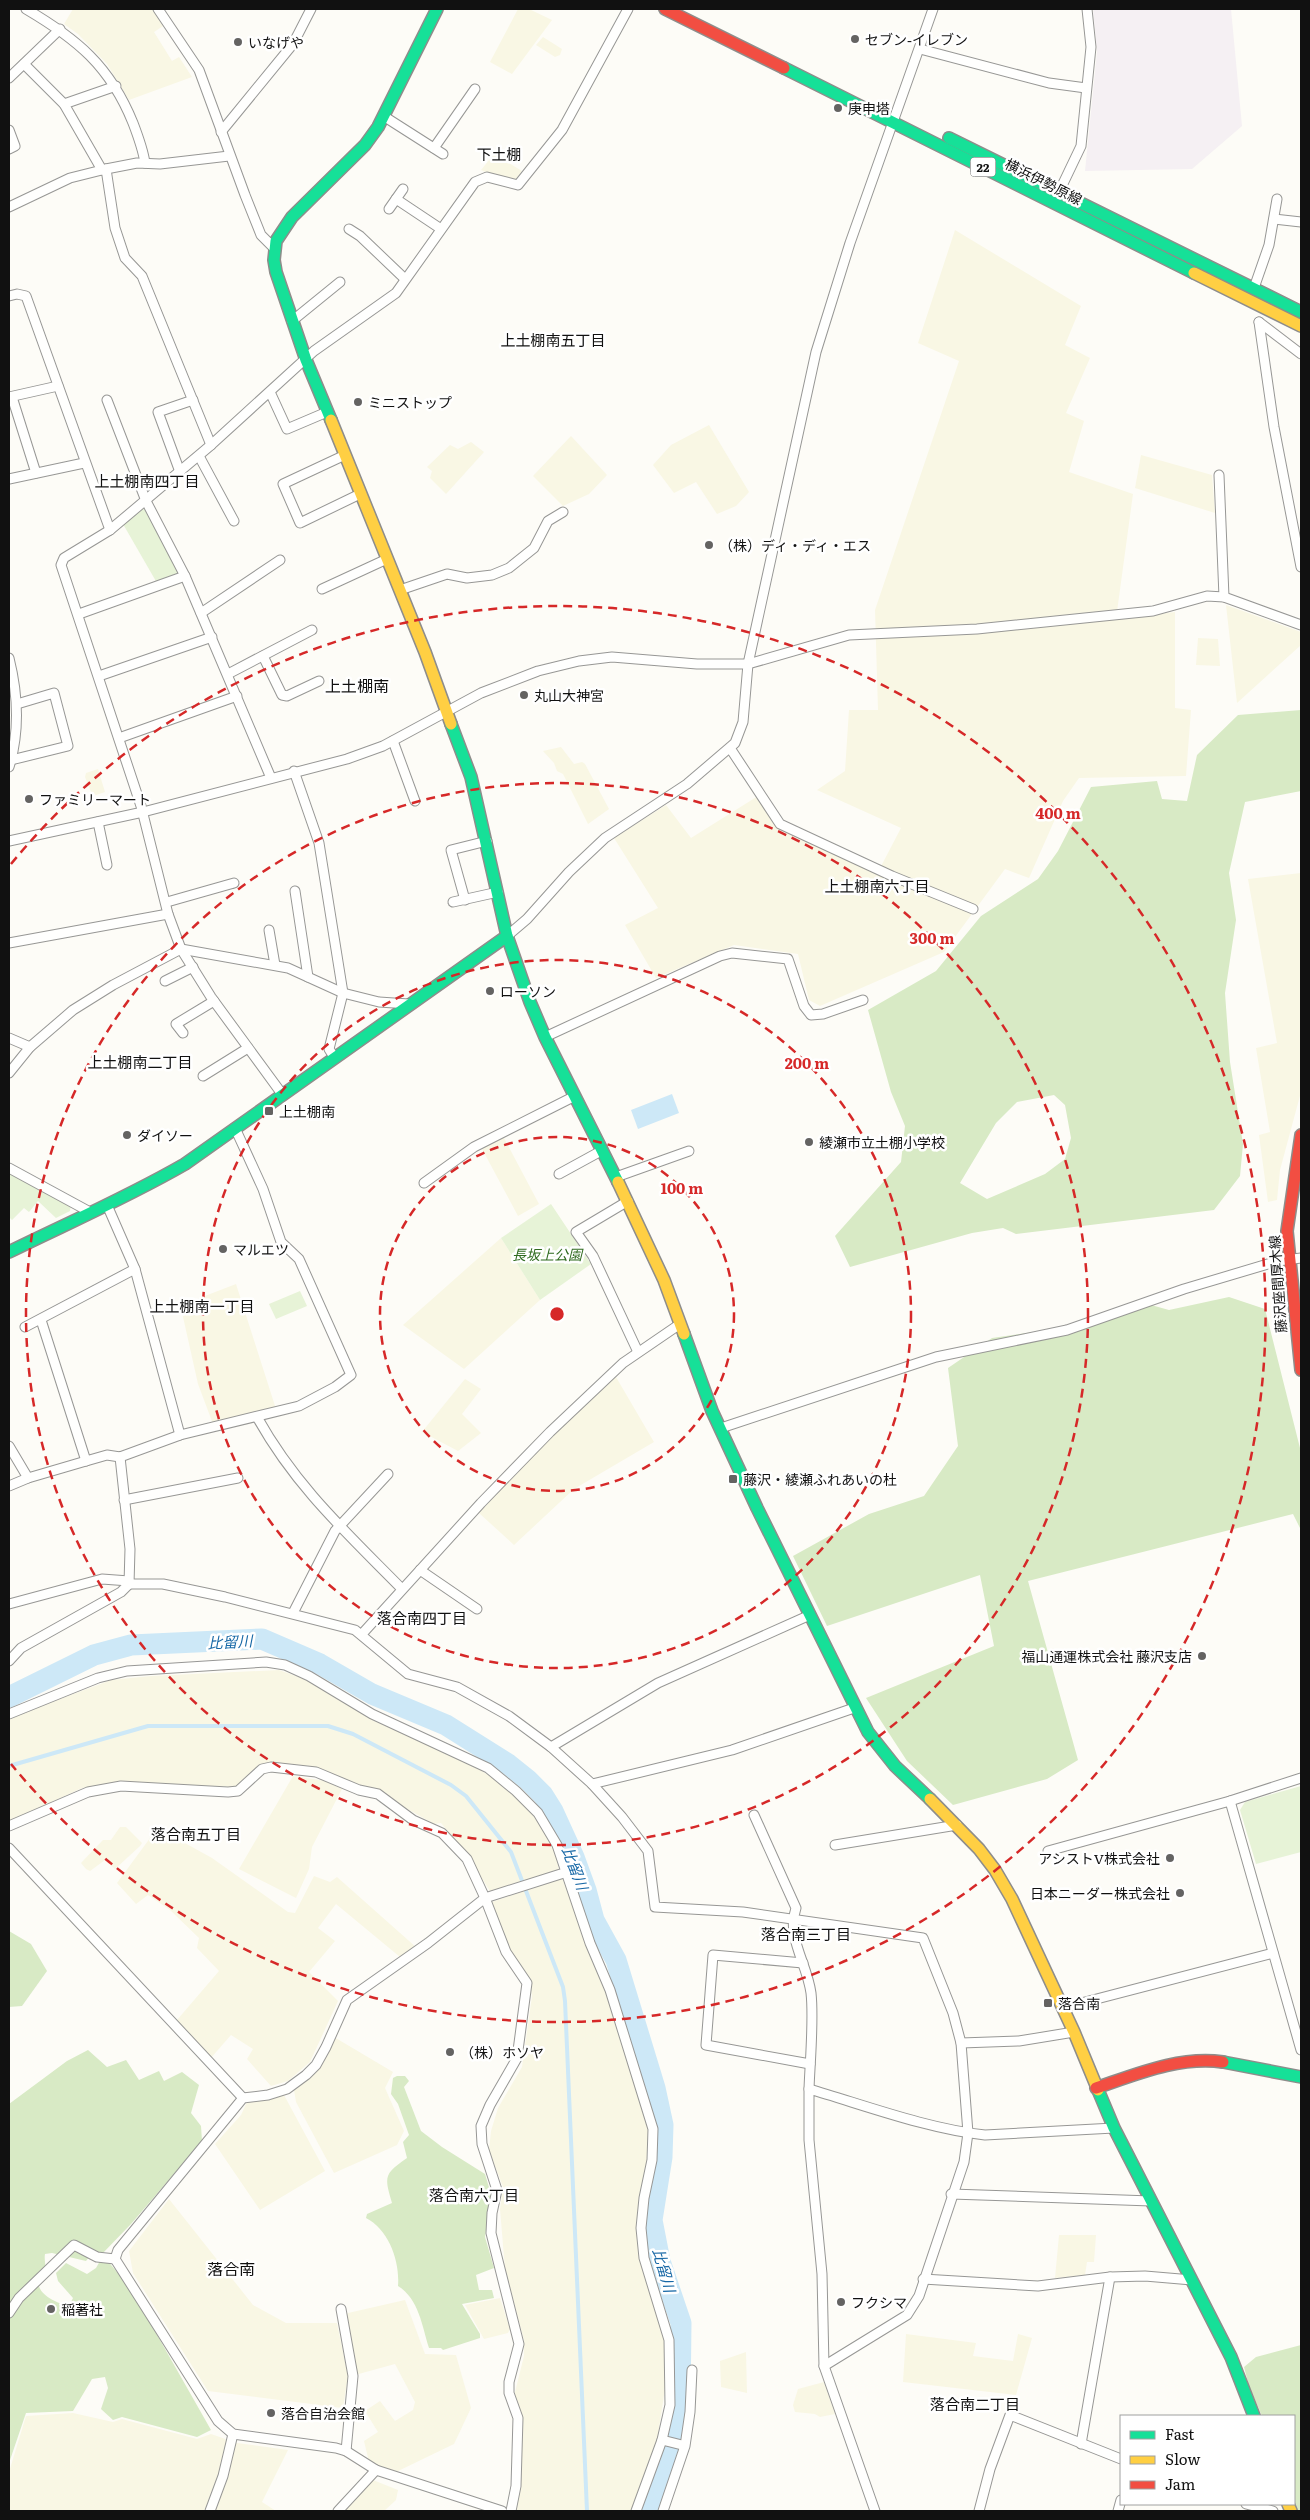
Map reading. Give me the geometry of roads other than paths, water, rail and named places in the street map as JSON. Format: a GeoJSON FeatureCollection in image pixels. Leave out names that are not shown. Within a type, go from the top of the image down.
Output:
{"type":"FeatureCollection","features":[{"type":"Feature","properties":{"kind":"street"},"geometry":{"type":"LineString","coordinates":[[26,9],[60,29],[81,45],[103,68],[116,86],[136,130],[145,163]]}},
{"type":"Feature","properties":{"kind":"street"},"geometry":{"type":"LineString","coordinates":[[158,9],[199,70],[229,156],[261,235],[274,248]]}},
{"type":"Feature","properties":{"kind":"street"},"geometry":{"type":"LineString","coordinates":[[221,132],[293,44],[311,9]]}},
{"type":"Feature","properties":{"kind":"street"},"geometry":{"type":"LineString","coordinates":[[437,9],[385,116],[365,145],[284,227],[274,248],[276,272],[292,320],[306,360],[400,590],[471,777],[507,936],[526,994],[601,1151],[628,1201],[664,1280],[720,1428],[854,1708],[878,1746],[895,1766],[957,1825],[985,1857],[1012,1900],[1074,2032],[1114,2128],[1231,2357],[1254,2415]]}},
{"type":"Feature","properties":{"kind":"street"},"geometry":{"type":"LineString","coordinates":[[282,1094],[214,1001],[181,949],[168,914],[167,902],[143,812],[79,614],[61,565],[64,558],[110,530],[146,501],[211,445],[314,351],[396,293],[475,182],[487,177],[518,185],[562,130],[628,9]]}},
{"type":"Feature","properties":{"kind":"street","name":"横浜伊勢原線"},"geometry":{"type":"LineString","coordinates":[[665,9],[896,118],[1059,192],[1301,312]]}},
{"type":"Feature","properties":{"kind":"street","name":"横浜伊勢原線"},"geometry":{"type":"LineString","coordinates":[[688,9],[1301,326]]}},
{"type":"Feature","properties":{"kind":"street"},"geometry":{"type":"LineString","coordinates":[[9,1252],[152,1183],[235,1128],[507,936],[527,919],[569,872],[605,838],[687,784],[735,743],[743,722],[748,664],[816,352],[850,243],[896,118],[933,9]]}},
{"type":"Feature","properties":{"kind":"street"},"geometry":{"type":"LineString","coordinates":[[1059,192],[1081,146],[1091,47],[1087,9]]}},
{"type":"Feature","properties":{"kind":"street"},"geometry":{"type":"LineString","coordinates":[[9,78],[60,29]]}},
{"type":"Feature","properties":{"kind":"street"},"geometry":{"type":"LineString","coordinates":[[920,49],[1049,83],[1086,88]]}},
{"type":"Feature","properties":{"kind":"street"},"geometry":{"type":"LineString","coordinates":[[24,64],[64,104],[104,170],[115,228],[125,258],[142,276],[211,445]]}},
{"type":"Feature","properties":{"kind":"street"},"geometry":{"type":"LineString","coordinates":[[64,104],[116,86]]}},
{"type":"Feature","properties":{"kind":"street"},"geometry":{"type":"LineString","coordinates":[[434,148],[475,89]]}},
{"type":"Feature","properties":{"kind":"street"},"geometry":{"type":"LineString","coordinates":[[385,116],[443,154]]}},
{"type":"Feature","properties":{"kind":"street"},"geometry":{"type":"LineString","coordinates":[[9,130],[15,146],[9,148]]}},
{"type":"Feature","properties":{"kind":"street"},"geometry":{"type":"LineString","coordinates":[[9,207],[70,178],[104,170],[145,163],[160,164],[229,156]]}},
{"type":"Feature","properties":{"kind":"street"},"geometry":{"type":"LineString","coordinates":[[390,209],[403,189]]}},
{"type":"Feature","properties":{"kind":"street"},"geometry":{"type":"LineString","coordinates":[[396,199],[441,229]]}},
{"type":"Feature","properties":{"kind":"street"},"geometry":{"type":"LineString","coordinates":[[1254,288],[1269,245],[1278,199]]}},
{"type":"Feature","properties":{"kind":"street"},"geometry":{"type":"LineString","coordinates":[[1274,219],[1301,222]]}},
{"type":"Feature","properties":{"kind":"street"},"geometry":{"type":"LineString","coordinates":[[349,229],[360,236],[406,280]]}},
{"type":"Feature","properties":{"kind":"street"},"geometry":{"type":"LineString","coordinates":[[292,320],[340,282]]}},
{"type":"Feature","properties":{"kind":"street"},"geometry":{"type":"LineString","coordinates":[[9,296],[17,294],[26,296],[84,463],[110,530]]}},
{"type":"Feature","properties":{"kind":"street"},"geometry":{"type":"LineString","coordinates":[[1301,354],[1259,322],[1274,427],[1301,567]]}},
{"type":"Feature","properties":{"kind":"street"},"geometry":{"type":"LineString","coordinates":[[36,473],[10,397],[58,386]]}},
{"type":"Feature","properties":{"kind":"street"},"geometry":{"type":"LineString","coordinates":[[270,392],[287,429],[327,412]]}},
{"type":"Feature","properties":{"kind":"street"},"geometry":{"type":"LineString","coordinates":[[107,400],[146,501],[185,576],[271,778]]}},
{"type":"Feature","properties":{"kind":"street"},"geometry":{"type":"LineString","coordinates":[[180,472],[158,412],[192,400]]}},
{"type":"Feature","properties":{"kind":"street"},"geometry":{"type":"LineString","coordinates":[[345,455],[283,484],[300,523],[360,494]]}},
{"type":"Feature","properties":{"kind":"street"},"geometry":{"type":"LineString","coordinates":[[198,456],[234,521]]}},
{"type":"Feature","properties":{"kind":"street"},"geometry":{"type":"LineString","coordinates":[[9,479],[84,463]]}},
{"type":"Feature","properties":{"kind":"street"},"geometry":{"type":"LineString","coordinates":[[1220,475],[1224,597]]}},
{"type":"Feature","properties":{"kind":"street"},"geometry":{"type":"LineString","coordinates":[[400,590],[447,574],[467,578],[492,575],[509,568],[534,548],[548,521],[562,512]]}},
{"type":"Feature","properties":{"kind":"street"},"geometry":{"type":"LineString","coordinates":[[322,589],[387,559]]}},
{"type":"Feature","properties":{"kind":"street"},"geometry":{"type":"LineString","coordinates":[[201,613],[280,560]]}},
{"type":"Feature","properties":{"kind":"street"},"geometry":{"type":"LineString","coordinates":[[79,614],[185,576]]}},
{"type":"Feature","properties":{"kind":"street"},"geometry":{"type":"LineString","coordinates":[[9,841],[143,812],[294,771],[347,759],[393,740],[481,693],[538,671],[578,661],[612,657],[697,664],[748,664],[849,635],[926,633],[1153,612],[1207,596],[1224,597],[1301,625]]}},
{"type":"Feature","properties":{"kind":"street"},"geometry":{"type":"LineString","coordinates":[[228,674],[312,630]]}},
{"type":"Feature","properties":{"kind":"street"},"geometry":{"type":"LineString","coordinates":[[99,676],[212,638]]}},
{"type":"Feature","properties":{"kind":"street"},"geometry":{"type":"LineString","coordinates":[[263,656],[282,695],[287,696],[319,681]]}},
{"type":"Feature","properties":{"kind":"street"},"geometry":{"type":"LineString","coordinates":[[9,658],[17,704],[10,759],[68,746],[54,693],[17,704]]}},
{"type":"Feature","properties":{"kind":"street"},"geometry":{"type":"LineString","coordinates":[[119,738],[237,696]]}},
{"type":"Feature","properties":{"kind":"street"},"geometry":{"type":"LineString","coordinates":[[393,740],[416,801]]}},
{"type":"Feature","properties":{"kind":"street"},"geometry":{"type":"LineString","coordinates":[[730,748],[780,824],[892,876],[973,909]]}},
{"type":"Feature","properties":{"kind":"street"},"geometry":{"type":"LineString","coordinates":[[294,771],[318,843],[344,992],[330,1049],[334,1057]]}},
{"type":"Feature","properties":{"kind":"street"},"geometry":{"type":"LineString","coordinates":[[98,822],[107,865]]}},
{"type":"Feature","properties":{"kind":"street"},"geometry":{"type":"LineString","coordinates":[[465,900],[451,850],[487,841]]}},
{"type":"Feature","properties":{"kind":"street"},"geometry":{"type":"LineString","coordinates":[[167,902],[234,883]]}},
{"type":"Feature","properties":{"kind":"street"},"geometry":{"type":"LineString","coordinates":[[295,892],[308,977]]}},
{"type":"Feature","properties":{"kind":"street"},"geometry":{"type":"LineString","coordinates":[[453,902],[498,892]]}},
{"type":"Feature","properties":{"kind":"street"},"geometry":{"type":"LineString","coordinates":[[9,943],[168,914]]}},
{"type":"Feature","properties":{"kind":"street"},"geometry":{"type":"LineString","coordinates":[[269,930],[275,965]]}},
{"type":"Feature","properties":{"kind":"street"},"geometry":{"type":"LineString","coordinates":[[9,1073],[30,1047],[73,1010],[113,985],[181,949],[288,968],[344,992],[379,1002],[409,1004]]}},
{"type":"Feature","properties":{"kind":"street"},"geometry":{"type":"LineString","coordinates":[[545,1037],[732,952],[788,959],[804,1006],[811,1015],[823,1014],[863,1000]]}},
{"type":"Feature","properties":{"kind":"street"},"geometry":{"type":"LineString","coordinates":[[165,982],[192,967]]}},
{"type":"Feature","properties":{"kind":"street"},"geometry":{"type":"LineString","coordinates":[[183,1034],[174,1021],[214,1001]]}},
{"type":"Feature","properties":{"kind":"street"},"geometry":{"type":"LineString","coordinates":[[9,1038],[30,1047]]}},
{"type":"Feature","properties":{"kind":"street"},"geometry":{"type":"LineString","coordinates":[[203,1076],[248,1048]]}},
{"type":"Feature","properties":{"kind":"street"},"geometry":{"type":"LineString","coordinates":[[424,1183],[474,1147],[575,1096]]}},
{"type":"Feature","properties":{"kind":"street"},"geometry":{"type":"LineString","coordinates":[[9,1486],[28,1478],[86,1460],[107,1455],[120,1457],[180,1435],[299,1406],[335,1387],[351,1374],[299,1259],[281,1242],[263,1189],[235,1128]]}},
{"type":"Feature","properties":{"kind":"street","name":"藤沢座間厚木線"},"geometry":{"type":"LineString","coordinates":[[1301,1136],[1287,1231],[1295,1259],[1294,1318],[1301,1370]]}},
{"type":"Feature","properties":{"kind":"street"},"geometry":{"type":"LineString","coordinates":[[559,1174],[601,1151]]}},
{"type":"Feature","properties":{"kind":"street"},"geometry":{"type":"LineString","coordinates":[[616,1177],[689,1151]]}},
{"type":"Feature","properties":{"kind":"street"},"geometry":{"type":"LineString","coordinates":[[9,1168],[90,1212]]}},
{"type":"Feature","properties":{"kind":"street"},"geometry":{"type":"LineString","coordinates":[[628,1201],[576,1232],[593,1256],[638,1352]]}},
{"type":"Feature","properties":{"kind":"street"},"geometry":{"type":"LineString","coordinates":[[107,1205],[135,1269],[180,1435]]}},
{"type":"Feature","properties":{"kind":"street"},"geometry":{"type":"LineString","coordinates":[[720,1428],[936,1357],[1068,1330],[1184,1290],[1278,1261],[1295,1259]]}},
{"type":"Feature","properties":{"kind":"street"},"geometry":{"type":"LineString","coordinates":[[25,1327],[135,1269]]}},
{"type":"Feature","properties":{"kind":"street"},"geometry":{"type":"LineString","coordinates":[[41,1320],[86,1460]]}},
{"type":"Feature","properties":{"kind":"street"},"geometry":{"type":"LineString","coordinates":[[362,1634],[550,1432],[638,1352],[680,1324]]}},
{"type":"Feature","properties":{"kind":"street"},"geometry":{"type":"LineString","coordinates":[[257,1417],[284,1462],[312,1498],[402,1589]]}},
{"type":"Feature","properties":{"kind":"street"},"geometry":{"type":"LineString","coordinates":[[9,1446],[28,1478]]}},
{"type":"Feature","properties":{"kind":"street"},"geometry":{"type":"LineString","coordinates":[[9,1661],[21,1648],[121,1592],[129,1583],[130,1549],[120,1457]]}},
{"type":"Feature","properties":{"kind":"street"},"geometry":{"type":"LineString","coordinates":[[293,1613],[340,1526],[388,1474]]}},
{"type":"Feature","properties":{"kind":"street"},"geometry":{"type":"LineString","coordinates":[[124,1500],[238,1478]]}},
{"type":"Feature","properties":{"kind":"street"},"geometry":{"type":"LineString","coordinates":[[420,1570],[477,1609]]}},
{"type":"Feature","properties":{"kind":"street"},"geometry":{"type":"LineString","coordinates":[[9,1604],[102,1580],[163,1584],[293,1613],[362,1634],[408,1674],[457,1686],[509,1716],[551,1747],[592,1784],[622,1817],[648,1851],[655,1907],[743,1912],[923,1938],[953,2014],[961,2043],[968,2133],[964,2162],[951,2194],[919,2296],[907,2316],[824,2366]]}},
{"type":"Feature","properties":{"kind":"street"},"geometry":{"type":"LineString","coordinates":[[551,1747],[658,1683],[810,1615]]}},
{"type":"Feature","properties":{"kind":"street"},"geometry":{"type":"LineString","coordinates":[[9,1714],[98,1678],[128,1671],[266,1662],[285,1665],[309,1676],[372,1714],[488,1768],[516,1791],[538,1813],[556,1845],[567,1872],[590,1943],[610,1990],[653,2128],[652,2160],[644,2198],[641,2228],[644,2258],[669,2340],[670,2405],[664,2441],[636,2511]]}},
{"type":"Feature","properties":{"kind":"street"},"geometry":{"type":"LineString","coordinates":[[592,1784],[732,1750],[854,1708]]}},
{"type":"Feature","properties":{"kind":"street"},"geometry":{"type":"LineString","coordinates":[[9,1826],[88,1792],[122,1786],[238,1791],[262,1769],[270,1767],[316,1772],[359,1790],[378,1794],[413,1820],[442,1833],[467,1860],[486,1898],[506,1952],[527,1983],[517,2058],[490,2105],[481,2126],[482,2144],[497,2190],[492,2213],[491,2233],[519,2344],[509,2382],[509,2393],[518,2418],[516,2486],[511,2511]]}},
{"type":"Feature","properties":{"kind":"street"},"geometry":{"type":"LineString","coordinates":[[1048,1851],[1230,1801],[1301,1778]]}},
{"type":"Feature","properties":{"kind":"street"},"geometry":{"type":"LineString","coordinates":[[1230,1801],[1301,2050]]}},
{"type":"Feature","properties":{"kind":"street"},"geometry":{"type":"LineString","coordinates":[[754,1815],[796,1908],[793,1918],[793,1932],[811,1993],[808,2140],[822,2274],[824,2366],[875,2511]]}},
{"type":"Feature","properties":{"kind":"street"},"geometry":{"type":"LineString","coordinates":[[835,1845],[957,1825]]}},
{"type":"Feature","properties":{"kind":"street"},"geometry":{"type":"LineString","coordinates":[[9,1848],[243,2098]]}},
{"type":"Feature","properties":{"kind":"street"},"geometry":{"type":"LineString","coordinates":[[115,2258],[118,2250],[243,2098],[268,2095],[286,2089],[306,2076],[316,2065],[326,2048],[347,2000],[428,1943],[486,1898],[567,1872]]}},
{"type":"Feature","properties":{"kind":"street"},"geometry":{"type":"LineString","coordinates":[[1062,2008],[1273,1953]]}},
{"type":"Feature","properties":{"kind":"street"},"geometry":{"type":"LineString","coordinates":[[803,1963],[713,1955],[706,2045],[810,2064]]}},
{"type":"Feature","properties":{"kind":"street"},"geometry":{"type":"LineString","coordinates":[[961,2043],[1019,2041],[1074,2032]]}},
{"type":"Feature","properties":{"kind":"street"},"geometry":{"type":"LineString","coordinates":[[1096,2088],[1178,2063],[1196,2060],[1216,2061],[1301,2077]]}},
{"type":"Feature","properties":{"kind":"street"},"geometry":{"type":"LineString","coordinates":[[809,2089],[878,2110],[968,2133],[985,2135],[1114,2128]]}},
{"type":"Feature","properties":{"kind":"street"},"geometry":{"type":"LineString","coordinates":[[951,2194],[1151,2201]]}},
{"type":"Feature","properties":{"kind":"street"},"geometry":{"type":"LineString","coordinates":[[9,2313],[19,2298],[74,2245],[97,2257],[115,2258]]}},
{"type":"Feature","properties":{"kind":"street"},"geometry":{"type":"LineString","coordinates":[[115,2258],[218,2422],[232,2434],[336,2448],[376,2470],[502,2511]]}},
{"type":"Feature","properties":{"kind":"street"},"geometry":{"type":"LineString","coordinates":[[923,2279],[1038,2286],[1110,2277],[1145,2276],[1192,2280]]}},
{"type":"Feature","properties":{"kind":"street"},"geometry":{"type":"LineString","coordinates":[[1081,2444],[1110,2277]]}},
{"type":"Feature","properties":{"kind":"street"},"geometry":{"type":"LineString","coordinates":[[342,2309],[353,2376],[346,2452]]}},
{"type":"Feature","properties":{"kind":"street"},"geometry":{"type":"LineString","coordinates":[[663,2511],[685,2446],[690,2412],[692,2370]]}},
{"type":"Feature","properties":{"kind":"street"},"geometry":{"type":"LineString","coordinates":[[979,2511],[990,2469],[1010,2415],[1120,2459]]}},
{"type":"Feature","properties":{"kind":"street"},"geometry":{"type":"LineString","coordinates":[[210,2511],[223,2476],[232,2434]]}},
{"type":"Feature","properties":{"kind":"street"},"geometry":{"type":"LineString","coordinates":[[664,2441],[682,2445]]}},
{"type":"Feature","properties":{"kind":"street"},"geometry":{"type":"LineString","coordinates":[[338,2511],[376,2470]]}},
{"type":"Feature","properties":{"kind":"street"},"geometry":{"type":"LineString","coordinates":[[1250,2505],[1273,2511]]}},
{"type":"Feature","properties":{"kind":"water"},"geometry":{"type":"Polygon","coordinates":[[[672,1094],[679,1113],[638,1129],[631,1110],[672,1094]]]}},
{"type":"Feature","properties":{"kind":"waterway","name":"比留川"},"geometry":{"type":"LineString","coordinates":[[9,1697],[94,1655],[131,1645],[262,1639],[320,1664],[372,1694],[446,1725],[508,1764],[543,1795],[553,1811],[574,1857],[594,1920],[616,1960],[655,2088],[663,2125],[662,2157],[652,2220],[660,2261],[681,2323],[680,2405],[669,2453],[648,2511]]}},
{"type":"Feature","properties":{"kind":"waterway"},"geometry":{"type":"LineString","coordinates":[[9,1766],[148,1726],[328,1726],[353,1734],[451,1785],[466,1796],[511,1852],[563,1987],[565,2001],[587,2511]]}},
{"type":"Feature","properties":{"kind":"place","name":"セブン-イレブン"},"geometry":{"type":"Point","coordinates":[855,39]}},
{"type":"Feature","properties":{"kind":"place","name":"いなげや"},"geometry":{"type":"Point","coordinates":[238,42]}},
{"type":"Feature","properties":{"kind":"place","name":"庚申塔"},"geometry":{"type":"Point","coordinates":[838,108]}},
{"type":"Feature","properties":{"kind":"place","name":"ミニストップ"},"geometry":{"type":"Point","coordinates":[358,402]}},
{"type":"Feature","properties":{"kind":"place","name":"（株）ディ・ディ・エス"},"geometry":{"type":"Point","coordinates":[709,545]}},
{"type":"Feature","properties":{"kind":"place","name":"丸山大神宮"},"geometry":{"type":"Point","coordinates":[524,695]}},
{"type":"Feature","properties":{"kind":"place","name":"ファミリーマート"},"geometry":{"type":"Point","coordinates":[29,799]}},
{"type":"Feature","properties":{"kind":"place","name":"ローソン"},"geometry":{"type":"Point","coordinates":[490,991]}},
{"type":"Feature","properties":{"kind":"place","name":"上土棚南"},"geometry":{"type":"Point","coordinates":[269,1111]}},
{"type":"Feature","properties":{"kind":"place","name":"ダイソー"},"geometry":{"type":"Point","coordinates":[127,1135]}},
{"type":"Feature","properties":{"kind":"place","name":"綾瀬市立土棚小学校"},"geometry":{"type":"Point","coordinates":[809,1142]}},
{"type":"Feature","properties":{"kind":"place","name":"マルエツ"},"geometry":{"type":"Point","coordinates":[223,1249]}},
{"type":"Feature","properties":{"kind":"place","name":"藤沢・綾瀬ふれあいの杜"},"geometry":{"type":"Point","coordinates":[733,1479]}},
{"type":"Feature","properties":{"kind":"place","name":"福山通運株式会社 藤沢支店"},"geometry":{"type":"Point","coordinates":[1202,1656]}},
{"type":"Feature","properties":{"kind":"place","name":"アシストV株式会社"},"geometry":{"type":"Point","coordinates":[1170,1858]}},
{"type":"Feature","properties":{"kind":"place","name":"日本ニーダー株式会社"},"geometry":{"type":"Point","coordinates":[1180,1893]}},
{"type":"Feature","properties":{"kind":"place","name":"落合南"},"geometry":{"type":"Point","coordinates":[1048,2003]}},
{"type":"Feature","properties":{"kind":"place","name":"（株）ホソヤ"},"geometry":{"type":"Point","coordinates":[450,2052]}},
{"type":"Feature","properties":{"kind":"place","name":"フクシマ"},"geometry":{"type":"Point","coordinates":[841,2302]}},
{"type":"Feature","properties":{"kind":"place","name":"稲著社"},"geometry":{"type":"Point","coordinates":[51,2309]}},
{"type":"Feature","properties":{"kind":"place","name":"落合自治会館"},"geometry":{"type":"Point","coordinates":[271,2413]}},
{"type":"Feature","properties":{"kind":"district","name":"下土棚"},"geometry":{"type":"Point","coordinates":[499,153]}},
{"type":"Feature","properties":{"kind":"district","name":"上土棚南五丁目"},"geometry":{"type":"Point","coordinates":[553,339]}},
{"type":"Feature","properties":{"kind":"district","name":"上土棚南四丁目"},"geometry":{"type":"Point","coordinates":[147,480]}},
{"type":"Feature","properties":{"kind":"district","name":"上土棚南"},"geometry":{"type":"Point","coordinates":[357,685]}},
{"type":"Feature","properties":{"kind":"district","name":"上土棚南六丁目"},"geometry":{"type":"Point","coordinates":[877,885]}},
{"type":"Feature","properties":{"kind":"district","name":"上土棚南二丁目"},"geometry":{"type":"Point","coordinates":[140,1061]}},
{"type":"Feature","properties":{"kind":"district","name":"上土棚南一丁目"},"geometry":{"type":"Point","coordinates":[202,1305]}},
{"type":"Feature","properties":{"kind":"district","name":"落合南四丁目"},"geometry":{"type":"Point","coordinates":[422,1617]}},
{"type":"Feature","properties":{"kind":"district","name":"落合南五丁目"},"geometry":{"type":"Point","coordinates":[196,1833]}},
{"type":"Feature","properties":{"kind":"district","name":"落合南三丁目"},"geometry":{"type":"Point","coordinates":[806,1933]}},
{"type":"Feature","properties":{"kind":"district","name":"落合南六丁目"},"geometry":{"type":"Point","coordinates":[474,2194]}},
{"type":"Feature","properties":{"kind":"district","name":"落合南"},"geometry":{"type":"Point","coordinates":[231,2268]}},
{"type":"Feature","properties":{"kind":"district","name":"落合南二丁目"},"geometry":{"type":"Point","coordinates":[975,2403]}},
{"type":"Feature","properties":{"kind":"park label","name":"長坂上公園"},"geometry":{"type":"Point","coordinates":[547,1254]}}]}
